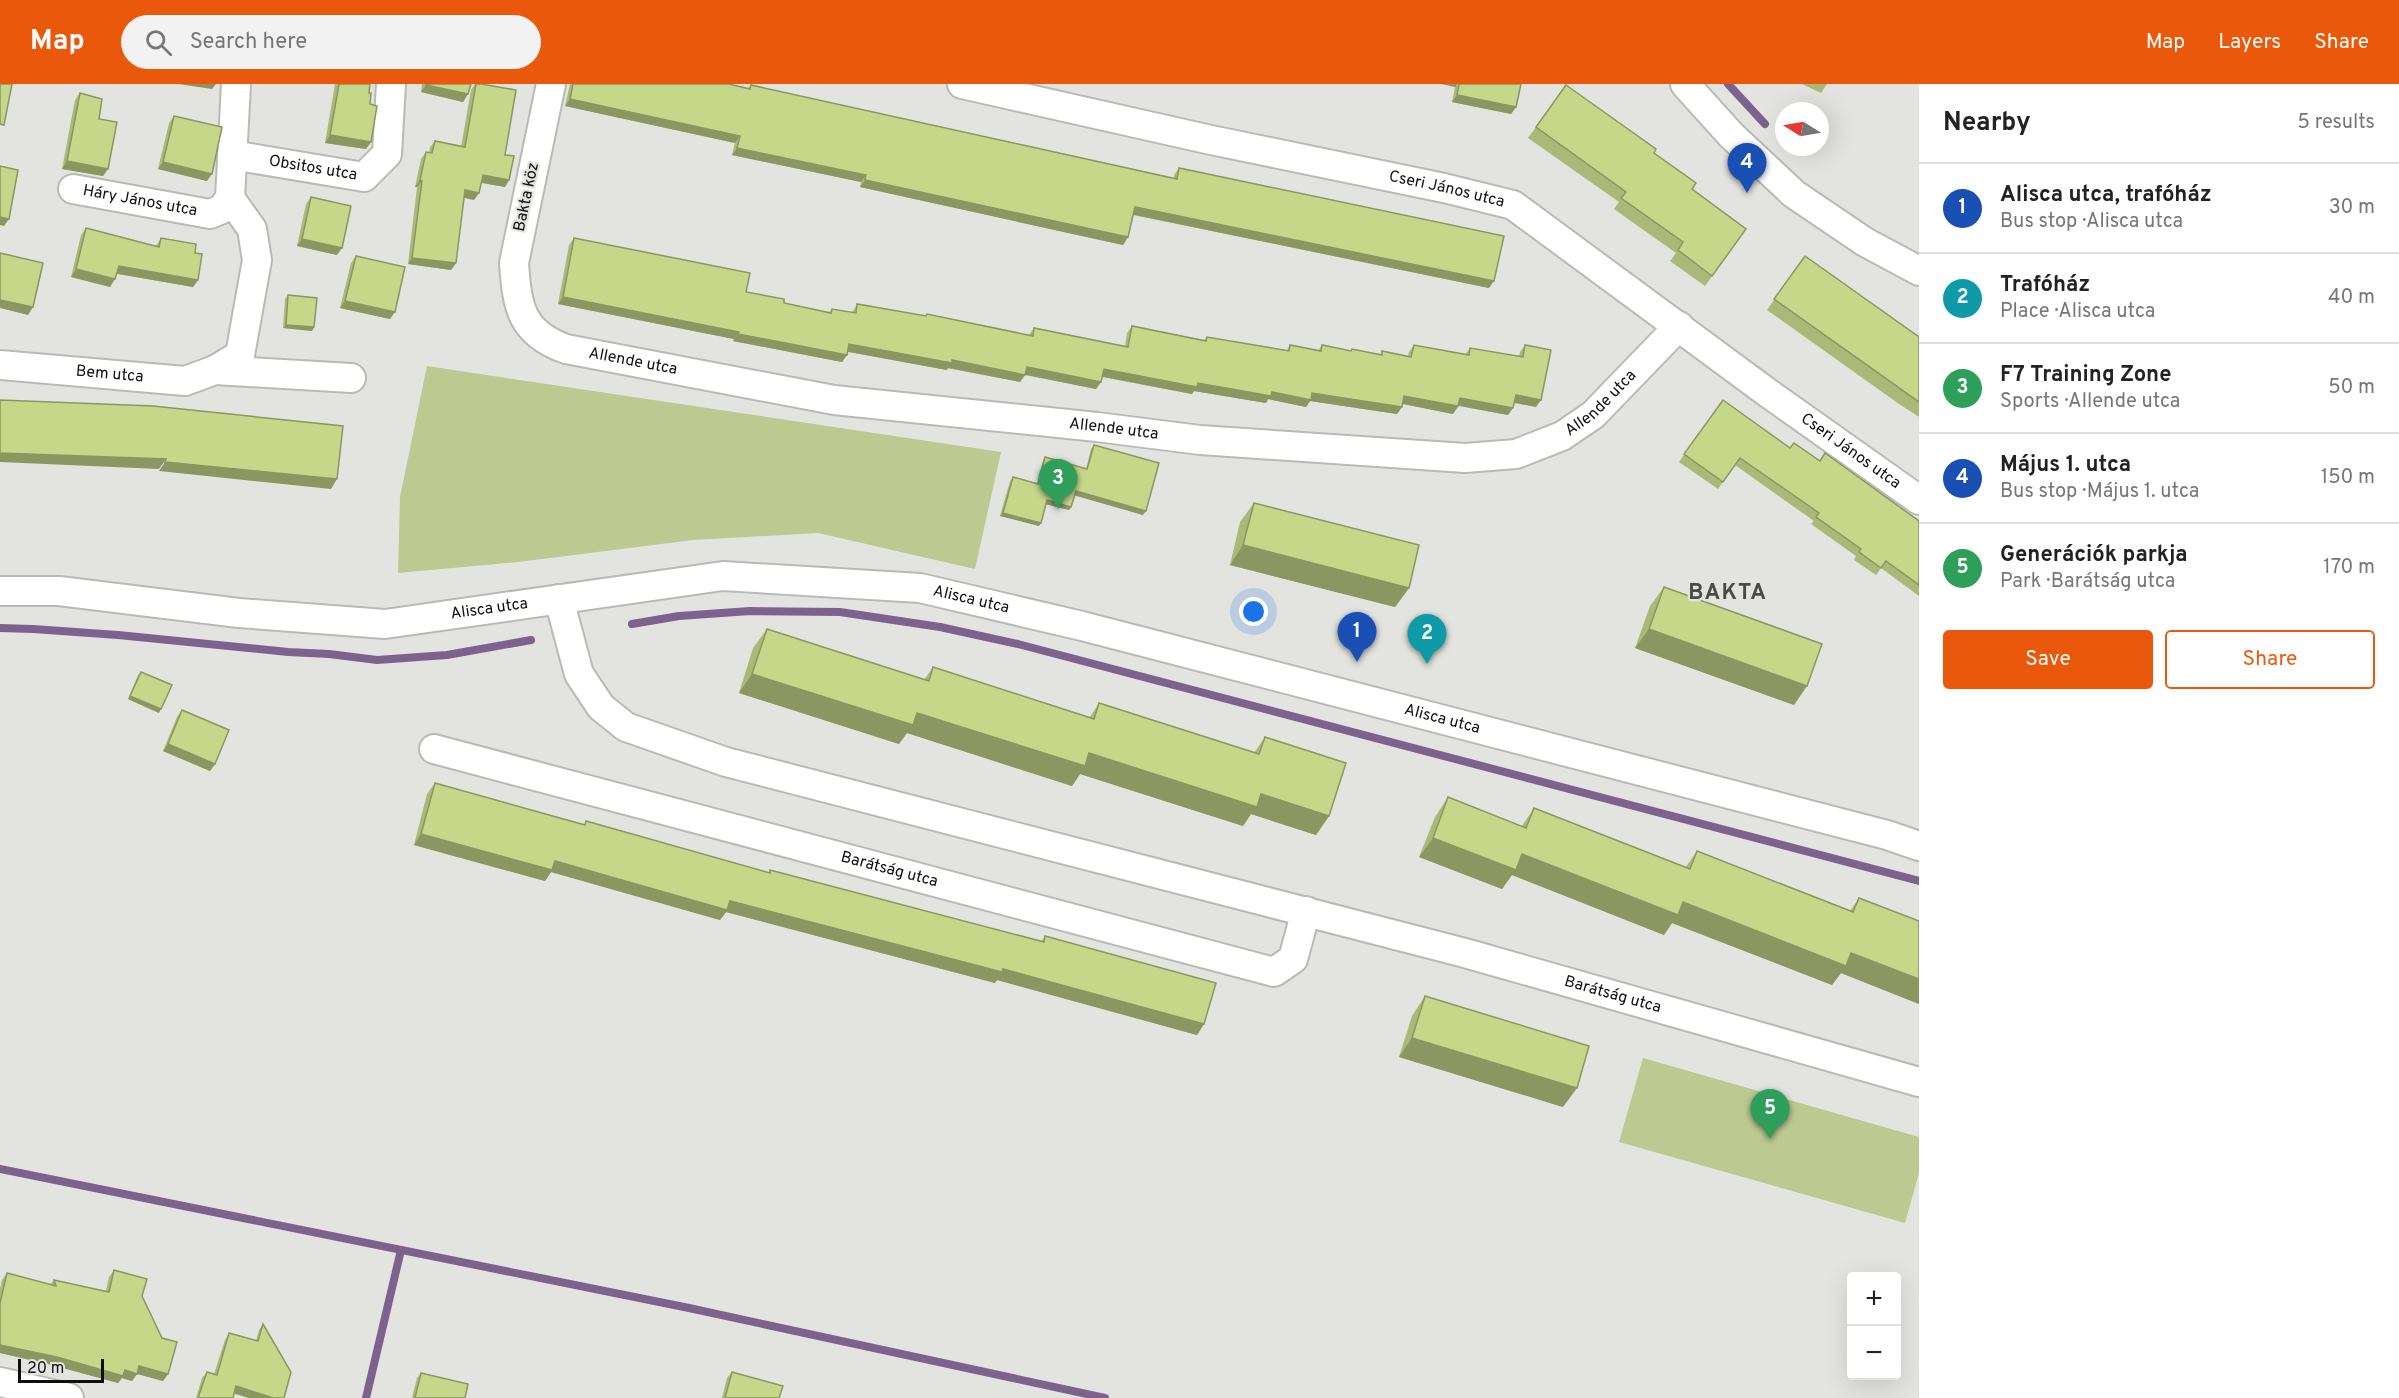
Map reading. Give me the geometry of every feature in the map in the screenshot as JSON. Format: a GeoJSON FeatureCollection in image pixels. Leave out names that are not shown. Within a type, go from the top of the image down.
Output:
{"type":"FeatureCollection","features":[{"type":"Feature","properties":{"kind":"street"},"geometry":{"type":"LineString","coordinates":[[230,198],[236,84]]}},
{"type":"Feature","properties":{"kind":"street","name":"Obsitos utca"},"geometry":{"type":"LineString","coordinates":[[232,155],[364,177],[387,154],[391,84]]}},
{"type":"Feature","properties":{"kind":"street","name":"Bakta köz"},"geometry":{"type":"LineString","coordinates":[[522,311],[516,293],[514,263],[551,84]]}},
{"type":"Feature","properties":{"kind":"street","name":"Cseri János utca"},"geometry":{"type":"LineString","coordinates":[[962,84],[1211,140],[1444,188],[1513,205],[1768,393],[1919,500]]}},
{"type":"Feature","properties":{"kind":"street"},"geometry":{"type":"LineString","coordinates":[[1685,84],[1731,135],[1794,194],[1865,242],[1919,272]]}},
{"type":"Feature","properties":{"kind":"street","name":"Háry János utca"},"geometry":{"type":"LineString","coordinates":[[73,189],[210,214],[222,209],[230,198]]}},
{"type":"Feature","properties":{"kind":"street","name":"Bem utca"},"geometry":{"type":"LineString","coordinates":[[0,365],[184,381],[215,370],[240,355],[257,260],[252,229],[230,198]]}},
{"type":"Feature","properties":{"kind":"street","name":"Allende utca"},"geometry":{"type":"LineString","coordinates":[[522,311],[532,330],[549,343],[566,349],[834,400],[1200,440],[1465,458],[1516,454],[1562,436],[1593,416],[1680,326]]}},
{"type":"Feature","properties":{"kind":"street","name":"Bem utca"},"geometry":{"type":"LineString","coordinates":[[215,370],[351,378]]}},
{"type":"Feature","properties":{"kind":"street","name":"Alisca utca"},"geometry":{"type":"LineString","coordinates":[[0,591],[59,591],[239,613],[385,624],[723,576],[920,588],[1082,626],[1448,723],[1648,772],[1887,835],[1919,846]]}},
{"type":"Feature","properties":{"kind":"street","name":"Barátság utca"},"geometry":{"type":"LineString","coordinates":[[559,599],[579,674],[601,707],[626,727],[726,762],[1306,911],[1640,1001],[1919,1082]]}},
{"type":"Feature","properties":{"kind":"street","name":"Barátság utca"},"geometry":{"type":"LineString","coordinates":[[434,749],[1274,972],[1293,959],[1306,911]]}},
{"type":"Feature","properties":{"kind":"street"},"geometry":{"type":"LineString","coordinates":[[0,1382],[69,1398]]}},
{"type":"Feature","properties":{"kind":"green space"},"geometry":{"type":"Polygon","coordinates":[[[427,366],[1001,452],[975,569],[818,533],[693,540],[518,562],[398,573],[400,497],[427,366]]]}},
{"type":"Feature","properties":{"kind":"green space"},"geometry":{"type":"Polygon","coordinates":[[[1643,1058],[1919,1137],[1919,1173],[1905,1223],[1619,1142],[1643,1058]]]}},
{"type":"Feature","properties":{"kind":"building"},"geometry":{"type":"Polygon","coordinates":[[[0,84],[12,84],[4,125],[0,124],[0,84]]]}},
{"type":"Feature","properties":{"kind":"building"},"geometry":{"type":"Polygon","coordinates":[[[339,84],[370,84],[370,104],[377,106],[371,142],[330,135],[339,84]]]}},
{"type":"Feature","properties":{"kind":"building"},"geometry":{"type":"Polygon","coordinates":[[[426,84],[471,84],[468,94],[426,84]]]}},
{"type":"Feature","properties":{"kind":"building"},"geometry":{"type":"Polygon","coordinates":[[[476,84],[516,90],[505,155],[514,156],[509,180],[483,175],[479,193],[465,190],[456,263],[412,258],[422,181],[420,180],[426,152],[432,153],[435,141],[465,147],[476,84]]]}},
{"type":"Feature","properties":{"kind":"building"},"geometry":{"type":"Polygon","coordinates":[[[573,84],[729,84],[750,89],[751,85],[1177,179],[1179,168],[1504,236],[1494,281],[1135,207],[1128,237],[865,180],[866,175],[737,148],[740,136],[570,99],[573,84]]]}},
{"type":"Feature","properties":{"kind":"building"},"geometry":{"type":"Polygon","coordinates":[[[1459,84],[1521,84],[1516,107],[1457,95],[1459,84]]]}},
{"type":"Feature","properties":{"kind":"building"},"geometry":{"type":"Polygon","coordinates":[[[1566,85],[1656,149],[1654,153],[1696,183],[1692,189],[1746,229],[1712,276],[1678,250],[1683,242],[1621,198],[1626,192],[1536,127],[1566,85]]]}},
{"type":"Feature","properties":{"kind":"building"},"geometry":{"type":"Polygon","coordinates":[[[80,93],[102,99],[99,119],[117,122],[108,169],[67,161],[80,93]]]}},
{"type":"Feature","properties":{"kind":"building"},"geometry":{"type":"Polygon","coordinates":[[[174,116],[222,127],[212,174],[163,162],[174,116]]]}},
{"type":"Feature","properties":{"kind":"building"},"geometry":{"type":"Polygon","coordinates":[[[0,166],[18,170],[9,219],[0,217],[0,166]]]}},
{"type":"Feature","properties":{"kind":"building"},"geometry":{"type":"Polygon","coordinates":[[[311,197],[351,206],[342,248],[302,239],[311,197]]]}},
{"type":"Feature","properties":{"kind":"building"},"geometry":{"type":"Polygon","coordinates":[[[86,228],[159,247],[161,238],[196,244],[195,253],[202,254],[198,280],[119,266],[115,279],[76,269],[86,228]]]}},
{"type":"Feature","properties":{"kind":"building"},"geometry":{"type":"Polygon","coordinates":[[[574,238],[750,273],[746,292],[784,299],[784,303],[831,313],[832,309],[856,313],[857,304],[926,316],[927,314],[1033,336],[1034,328],[1128,347],[1132,326],[1206,341],[1207,337],[1289,351],[1290,345],[1321,351],[1322,345],[1382,355],[1382,351],[1411,357],[1414,345],[1469,355],[1470,348],[1523,357],[1525,345],[1551,350],[1541,400],[1516,395],[1513,408],[1460,398],[1458,406],[1404,396],[1402,407],[1312,393],[1311,400],[1272,392],[1271,396],[1198,383],[1197,387],[1104,369],[1101,382],[1027,367],[1025,375],[952,360],[952,363],[849,344],[847,355],[563,297],[574,238]]]}},
{"type":"Feature","properties":{"kind":"building"},"geometry":{"type":"Polygon","coordinates":[[[0,253],[43,263],[33,307],[0,300],[0,253]]]}},
{"type":"Feature","properties":{"kind":"building"},"geometry":{"type":"Polygon","coordinates":[[[356,256],[405,267],[395,312],[345,301],[356,256]]]}},
{"type":"Feature","properties":{"kind":"building"},"geometry":{"type":"Polygon","coordinates":[[[1805,256],[1919,337],[1919,402],[1774,299],[1805,256]]]}},
{"type":"Feature","properties":{"kind":"building"},"geometry":{"type":"Polygon","coordinates":[[[288,295],[317,298],[314,327],[286,325],[288,295]]]}},
{"type":"Feature","properties":{"kind":"building"},"geometry":{"type":"Polygon","coordinates":[[[0,400],[153,406],[343,426],[337,479],[165,462],[166,459],[0,453],[0,400]]]}},
{"type":"Feature","properties":{"kind":"building"},"geometry":{"type":"Polygon","coordinates":[[[1723,400],[1790,448],[1794,443],[1820,461],[1825,453],[1919,521],[1919,585],[1886,561],[1881,568],[1859,552],[1861,549],[1816,517],[1819,513],[1740,458],[1723,482],[1684,454],[1723,400]]]}},
{"type":"Feature","properties":{"kind":"building"},"geometry":{"type":"Polygon","coordinates":[[[1094,445],[1159,463],[1146,511],[1076,491],[1071,507],[1047,500],[1041,523],[1003,513],[1013,477],[1038,484],[1045,457],[1087,469],[1094,445]]]}},
{"type":"Feature","properties":{"kind":"building"},"geometry":{"type":"Polygon","coordinates":[[[1254,503],[1419,545],[1409,588],[1243,545],[1254,503]]]}},
{"type":"Feature","properties":{"kind":"building"},"geometry":{"type":"Polygon","coordinates":[[[1664,587],[1822,644],[1807,686],[1649,629],[1664,587]]]}},
{"type":"Feature","properties":{"kind":"building"},"geometry":{"type":"Polygon","coordinates":[[[767,629],[929,681],[933,667],[1094,719],[1099,703],[1259,754],[1265,737],[1346,763],[1329,816],[1261,794],[1257,807],[1089,753],[1085,766],[917,713],[913,725],[752,674],[767,629]]]}},
{"type":"Feature","properties":{"kind":"building"},"geometry":{"type":"Polygon","coordinates":[[[141,672],[172,685],[161,709],[130,696],[141,672]]]}},
{"type":"Feature","properties":{"kind":"building"},"geometry":{"type":"Polygon","coordinates":[[[182,710],[229,730],[215,764],[168,744],[182,710]]]}},
{"type":"Feature","properties":{"kind":"building"},"geometry":{"type":"Polygon","coordinates":[[[435,783],[585,825],[586,821],[770,873],[770,870],[1044,942],[1045,936],[1216,983],[1204,1024],[1003,969],[1002,972],[730,901],[727,910],[555,861],[552,870],[421,834],[435,783]]]}},
{"type":"Feature","properties":{"kind":"building"},"geometry":{"type":"Polygon","coordinates":[[[1448,797],[1526,828],[1534,808],[1690,869],[1697,851],[1853,912],[1859,898],[1919,921],[1919,979],[1851,953],[1846,966],[1683,902],[1678,915],[1522,854],[1516,870],[1433,838],[1448,797]]]}},
{"type":"Feature","properties":{"kind":"building"},"geometry":{"type":"Polygon","coordinates":[[[1425,996],[1589,1046],[1577,1088],[1412,1038],[1425,996]]]}},
{"type":"Feature","properties":{"kind":"building"},"geometry":{"type":"Polygon","coordinates":[[[114,1270],[147,1279],[142,1296],[162,1338],[177,1342],[168,1374],[139,1366],[137,1374],[125,1370],[123,1376],[57,1357],[0,1345],[0,1303],[7,1273],[56,1286],[54,1280],[109,1292],[114,1270]]]}},
{"type":"Feature","properties":{"kind":"building"},"geometry":{"type":"Polygon","coordinates":[[[263,1324],[291,1372],[284,1398],[273,1398],[236,1386],[233,1398],[198,1398],[207,1372],[217,1375],[229,1333],[258,1341],[263,1324]]]}},
{"type":"Feature","properties":{"kind":"building"},"geometry":{"type":"Polygon","coordinates":[[[732,1372],[783,1386],[779,1398],[725,1398],[732,1372]]]}},
{"type":"Feature","properties":{"kind":"building"},"geometry":{"type":"Polygon","coordinates":[[[421,1373],[468,1384],[465,1398],[415,1398],[421,1373]]]}},
{"type":"Feature","properties":{"kind":"waterway"},"geometry":{"type":"LineString","coordinates":[[1728,84],[1765,124]]}},
{"type":"Feature","properties":{"kind":"waterway"},"geometry":{"type":"LineString","coordinates":[[632,624],[679,616],[750,611],[840,612],[940,627],[1018,644],[1919,881]]}},
{"type":"Feature","properties":{"kind":"waterway"},"geometry":{"type":"LineString","coordinates":[[0,628],[118,635],[377,660],[447,655],[531,640]]}},
{"type":"Feature","properties":{"kind":"waterway"},"geometry":{"type":"LineString","coordinates":[[0,1169],[689,1308],[1105,1398]]}},
{"type":"Feature","properties":{"kind":"waterway"},"geometry":{"type":"LineString","coordinates":[[366,1398],[401,1250]]}},
{"type":"Feature","properties":{"kind":"place","name":"Május 1. utca"},"geometry":{"type":"Point","coordinates":[1747,193]}},
{"type":"Feature","properties":{"kind":"place","name":"F7 Training Zone"},"geometry":{"type":"Point","coordinates":[1058,509]}},
{"type":"Feature","properties":{"kind":"place","name":"Alisca utca, trafóház"},"geometry":{"type":"Point","coordinates":[1357,662]}},
{"type":"Feature","properties":{"kind":"place","name":"Trafóház"},"geometry":{"type":"Point","coordinates":[1427,664]}},
{"type":"Feature","properties":{"kind":"place","name":"Generációk parkja"},"geometry":{"type":"Point","coordinates":[1770,1139]}},
{"type":"Feature","properties":{"kind":"district","name":"BAKTA"},"geometry":{"type":"Point","coordinates":[1728,593]}}]}
